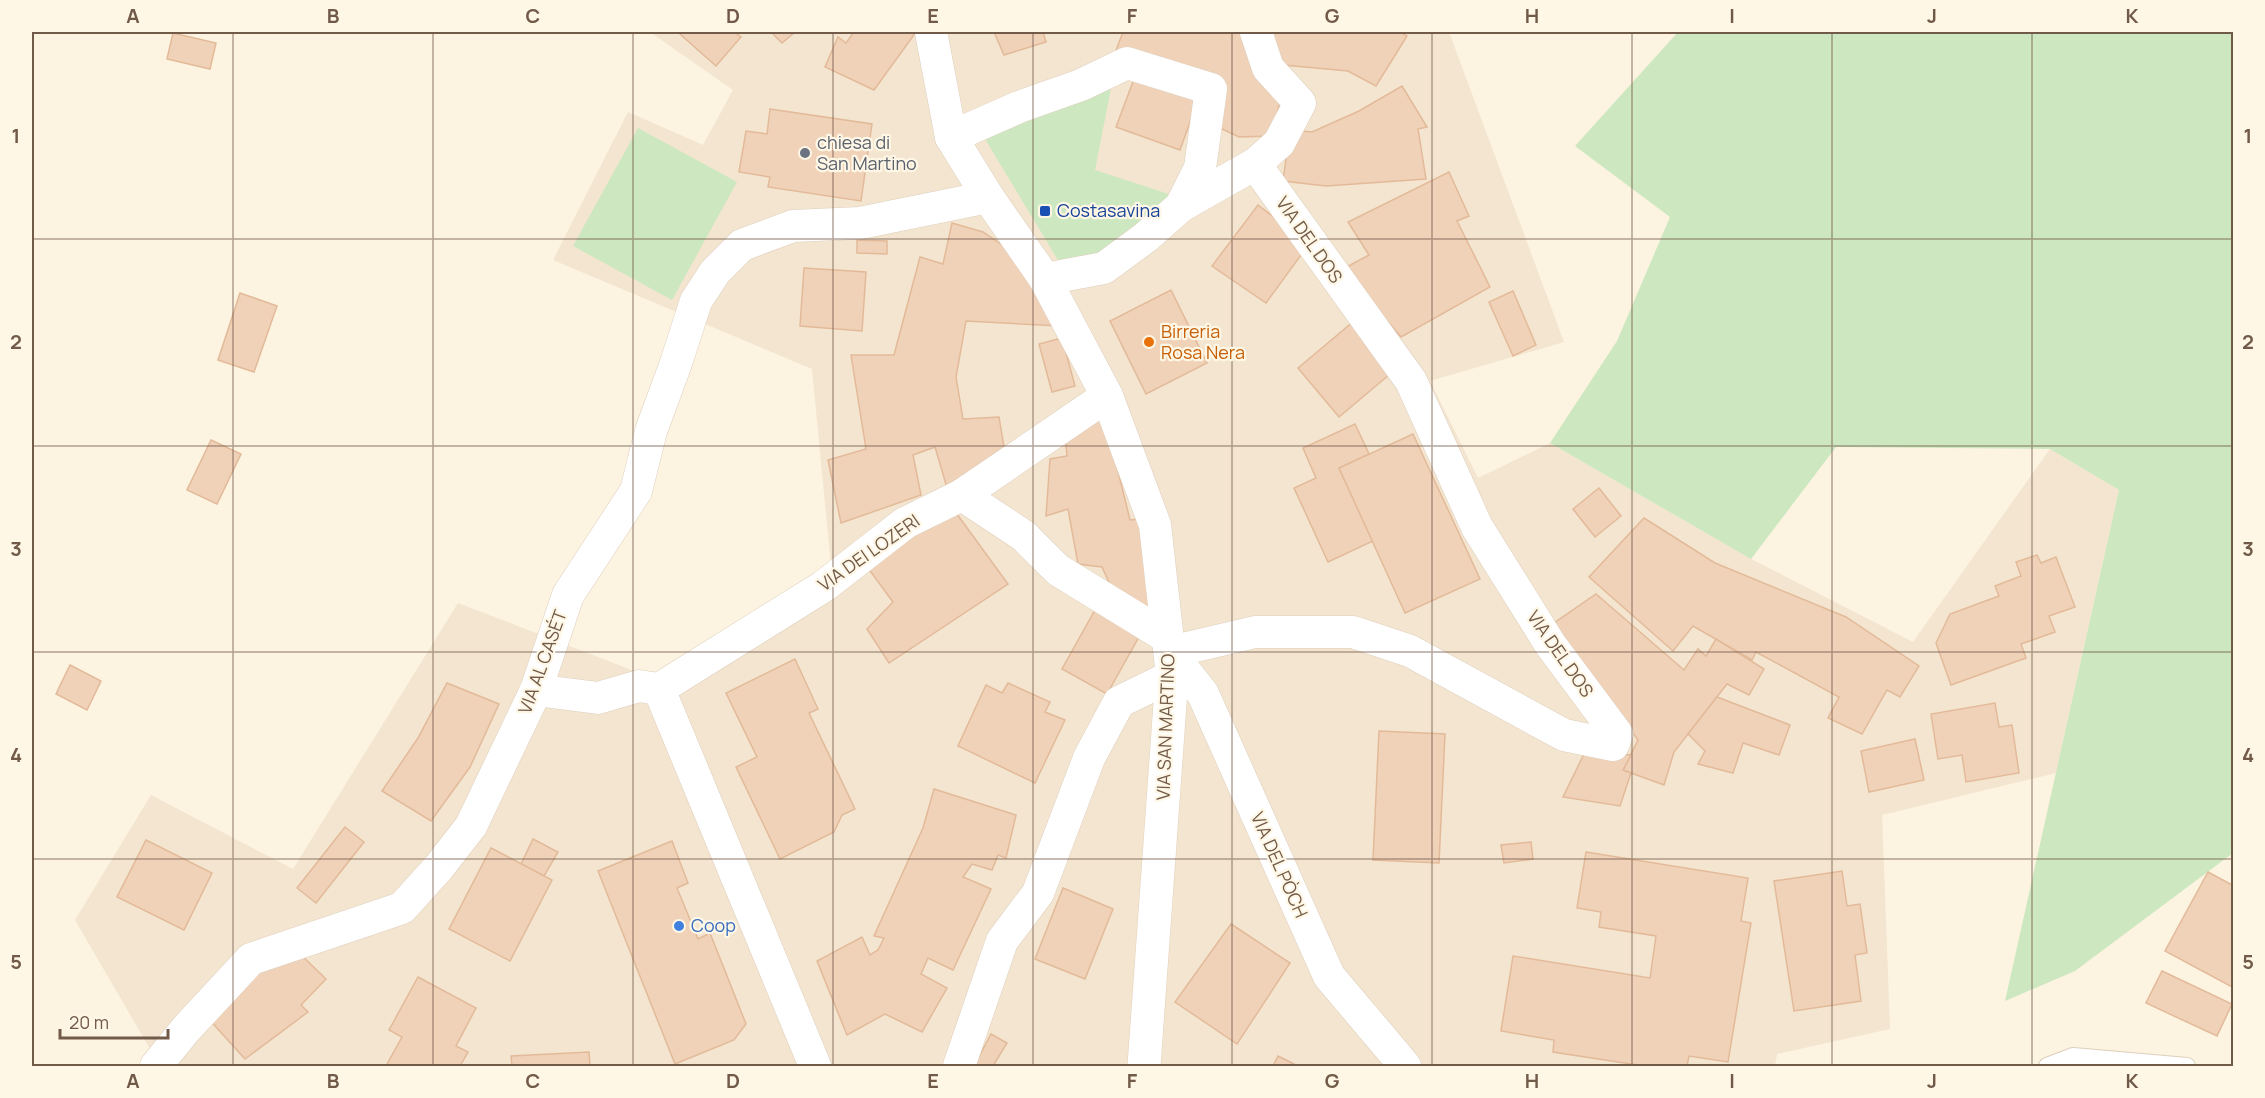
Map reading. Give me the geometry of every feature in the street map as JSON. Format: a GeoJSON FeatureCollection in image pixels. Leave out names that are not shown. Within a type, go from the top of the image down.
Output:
{"type":"FeatureCollection","features":[{"type":"Feature","properties":{"kind":"street"},"geometry":{"type":"LineString","coordinates":[[931,32],[951,137],[1019,106],[1081,85],[1127,63],[1211,89],[1200,168],[1181,206]]}},
{"type":"Feature","properties":{"kind":"street"},"geometry":{"type":"LineString","coordinates":[[1045,279],[1104,268],[1146,237],[1181,206],[1255,164],[1279,143],[1300,103],[1268,68],[1256,32]]}},
{"type":"Feature","properties":{"kind":"street","name":"VIA SAN MARTINO"},"geometry":{"type":"LineString","coordinates":[[951,137],[988,197],[1045,279],[1107,396],[1155,525],[1170,655],[1144,1066]]}},
{"type":"Feature","properties":{"kind":"street","name":"VIA DEL DOS"},"geometry":{"type":"LineString","coordinates":[[1170,655],[1255,633],[1353,632],[1410,651],[1564,735],[1612,745],[1617,734],[1550,644],[1477,526],[1411,381],[1255,164]]}},
{"type":"Feature","properties":{"kind":"street","name":"VIA AL CASÉT"},"geometry":{"type":"LineString","coordinates":[[156,1066],[186,1029],[251,959],[402,908],[439,867],[471,826],[536,690],[568,595],[636,491],[651,431],[696,301],[715,272],[742,245],[793,225],[860,223],[988,197]]}},
{"type":"Feature","properties":{"kind":"street","name":"VIA DEI LOZERI"},"geometry":{"type":"LineString","coordinates":[[659,689],[824,586],[905,523],[962,495],[1107,396]]}},
{"type":"Feature","properties":{"kind":"street"},"geometry":{"type":"LineString","coordinates":[[959,1066],[1002,941],[1038,893],[1089,758],[1119,702],[1170,655],[1058,570],[1024,536],[962,495]]}},
{"type":"Feature","properties":{"kind":"street","name":"VIA DEL PÒCH"},"geometry":{"type":"LineString","coordinates":[[1170,655],[1203,694],[1329,976],[1405,1066]]}},
{"type":"Feature","properties":{"kind":"street"},"geometry":{"type":"LineString","coordinates":[[536,690],[598,698],[639,686],[659,689],[815,1066]]}},
{"type":"Feature","properties":{"kind":"lane"},"geometry":{"type":"LineString","coordinates":[[2047,1066],[2073,1056],[2187,1066]]}},
{"type":"Feature","properties":{"kind":"shaded area"},"geometry":{"type":"Polygon","coordinates":[[[650,32],[1449,32],[1564,342],[1430,381],[1478,478],[1550,443],[1751,559],[1913,642],[2050,449],[2119,490],[2056,773],[1882,815],[1890,1029],[1777,1054],[1775,1066],[160,1066],[75,920],[151,795],[293,869],[458,603],[660,681],[832,576],[812,369],[553,260],[628,112],[703,145],[733,90],[650,32]]]}},
{"type":"Feature","properties":{"kind":"green space"},"geometry":{"type":"Polygon","coordinates":[[[1678,32],[2233,32],[2233,853],[2075,971],[2005,1001],[2119,490],[2050,449],[1836,447],[1751,559],[1550,443],[1617,341],[1670,217],[1575,146],[1678,32]]]}},
{"type":"Feature","properties":{"kind":"green space"},"geometry":{"type":"Polygon","coordinates":[[[1113,78],[1095,170],[1178,197],[1067,275],[979,129],[1113,78]]]}},
{"type":"Feature","properties":{"kind":"green space"},"geometry":{"type":"Polygon","coordinates":[[[638,128],[737,182],[672,300],[573,246],[638,128]]]}},
{"type":"Feature","properties":{"kind":"building"},"geometry":{"type":"Polygon","coordinates":[[[683,32],[734,32],[741,37],[716,66],[680,34],[683,32]]]}},
{"type":"Feature","properties":{"kind":"building"},"geometry":{"type":"Polygon","coordinates":[[[771,32],[795,32],[782,43],[771,32]]]}},
{"type":"Feature","properties":{"kind":"building"},"geometry":{"type":"Polygon","coordinates":[[[854,32],[916,32],[874,90],[825,67],[838,37],[846,43],[854,32]]]}},
{"type":"Feature","properties":{"kind":"building"},"geometry":{"type":"Polygon","coordinates":[[[994,32],[1043,32],[1046,42],[1004,55],[994,32]]]}},
{"type":"Feature","properties":{"kind":"building"},"geometry":{"type":"Polygon","coordinates":[[[1123,32],[1249,32],[1280,103],[1270,136],[1239,137],[1220,128],[1218,78],[1115,53],[1123,32]]]}},
{"type":"Feature","properties":{"kind":"building"},"geometry":{"type":"Polygon","coordinates":[[[1267,32],[1400,32],[1407,36],[1376,86],[1348,71],[1273,64],[1267,32]]]}},
{"type":"Feature","properties":{"kind":"building"},"geometry":{"type":"Polygon","coordinates":[[[173,33],[216,43],[210,69],[167,59],[173,33]]]}},
{"type":"Feature","properties":{"kind":"building"},"geometry":{"type":"Polygon","coordinates":[[[1137,71],[1200,94],[1180,150],[1116,127],[1137,71]]]}},
{"type":"Feature","properties":{"kind":"building"},"geometry":{"type":"Polygon","coordinates":[[[1402,86],[1427,127],[1418,129],[1426,179],[1326,186],[1283,181],[1290,130],[1312,132],[1359,111],[1402,86]]]}},
{"type":"Feature","properties":{"kind":"building","name":"chiesa di San Martino"},"geometry":{"type":"Polygon","coordinates":[[[770,109],[872,124],[861,201],[768,187],[770,177],[739,172],[746,131],[767,134],[770,109]]]}},
{"type":"Feature","properties":{"kind":"building"},"geometry":{"type":"Polygon","coordinates":[[[1449,172],[1469,216],[1457,221],[1490,287],[1401,337],[1343,269],[1369,255],[1348,222],[1449,172]]]}},
{"type":"Feature","properties":{"kind":"building"},"geometry":{"type":"Polygon","coordinates":[[[1258,205],[1309,244],[1266,303],[1212,266],[1258,205]]]}},
{"type":"Feature","properties":{"kind":"building"},"geometry":{"type":"Polygon","coordinates":[[[952,223],[983,232],[1023,259],[1059,326],[966,321],[956,377],[963,419],[999,417],[1005,453],[948,491],[935,447],[913,455],[921,495],[841,523],[828,460],[866,449],[851,355],[894,355],[920,257],[943,264],[952,223]]]}},
{"type":"Feature","properties":{"kind":"building"},"geometry":{"type":"Polygon","coordinates":[[[857,240],[887,241],[887,254],[857,253],[857,240]]]}},
{"type":"Feature","properties":{"kind":"building"},"geometry":{"type":"Polygon","coordinates":[[[804,268],[866,272],[862,331],[800,326],[804,268]]]}},
{"type":"Feature","properties":{"kind":"building"},"geometry":{"type":"Polygon","coordinates":[[[1171,290],[1207,363],[1146,394],[1110,321],[1171,290]]]}},
{"type":"Feature","properties":{"kind":"building"},"geometry":{"type":"Polygon","coordinates":[[[1513,291],[1536,345],[1513,356],[1489,302],[1513,291]]]}},
{"type":"Feature","properties":{"kind":"building"},"geometry":{"type":"Polygon","coordinates":[[[240,293],[277,306],[254,372],[218,360],[240,293]]]}},
{"type":"Feature","properties":{"kind":"building"},"geometry":{"type":"Polygon","coordinates":[[[1354,321],[1396,369],[1339,417],[1298,368],[1354,321]]]}},
{"type":"Feature","properties":{"kind":"building"},"geometry":{"type":"Polygon","coordinates":[[[1062,338],[1075,386],[1052,392],[1039,344],[1062,338]]]}},
{"type":"Feature","properties":{"kind":"building"},"geometry":{"type":"Polygon","coordinates":[[[1105,418],[1130,520],[1140,519],[1154,608],[1117,600],[1102,567],[1078,564],[1068,509],[1046,516],[1050,459],[1067,456],[1065,433],[1105,418]]]}},
{"type":"Feature","properties":{"kind":"building"},"geometry":{"type":"Polygon","coordinates":[[[1355,424],[1369,454],[1339,468],[1373,541],[1328,562],[1294,488],[1316,478],[1303,448],[1355,424]]]}},
{"type":"Feature","properties":{"kind":"building"},"geometry":{"type":"Polygon","coordinates":[[[1413,434],[1480,579],[1405,613],[1339,468],[1413,434]]]}},
{"type":"Feature","properties":{"kind":"building"},"geometry":{"type":"Polygon","coordinates":[[[211,440],[241,454],[217,504],[187,490],[211,440]]]}},
{"type":"Feature","properties":{"kind":"building"},"geometry":{"type":"Polygon","coordinates":[[[1599,488],[1621,516],[1595,537],[1573,509],[1599,488]]]}},
{"type":"Feature","properties":{"kind":"building"},"geometry":{"type":"Polygon","coordinates":[[[954,510],[1008,584],[889,663],[867,629],[893,602],[865,564],[954,510]]]}},
{"type":"Feature","properties":{"kind":"building"},"geometry":{"type":"Polygon","coordinates":[[[1644,518],[1715,563],[1846,617],[1919,666],[1900,697],[1887,690],[1862,734],[1828,718],[1839,697],[1756,652],[1752,660],[1693,626],[1673,651],[1589,577],[1644,518]]]}},
{"type":"Feature","properties":{"kind":"building"},"geometry":{"type":"Polygon","coordinates":[[[2037,555],[2041,563],[2056,557],[2075,607],[2049,616],[2055,632],[2021,644],[2026,658],[1951,685],[1936,643],[1950,614],[1999,596],[1995,586],[2021,576],[2016,562],[2037,555]]]}},
{"type":"Feature","properties":{"kind":"building"},"geometry":{"type":"Polygon","coordinates":[[[1596,594],[1684,670],[1698,649],[1706,656],[1716,639],[1764,669],[1749,695],[1727,684],[1674,752],[1664,785],[1623,770],[1638,740],[1554,623],[1596,594]]]}},
{"type":"Feature","properties":{"kind":"building"},"geometry":{"type":"Polygon","coordinates":[[[1095,610],[1140,635],[1107,694],[1062,669],[1095,610]]]}},
{"type":"Feature","properties":{"kind":"building"},"geometry":{"type":"Polygon","coordinates":[[[795,659],[818,709],[809,713],[855,809],[842,815],[834,832],[780,859],[736,767],[757,757],[726,693],[795,659]]]}},
{"type":"Feature","properties":{"kind":"building"},"geometry":{"type":"Polygon","coordinates":[[[70,665],[101,681],[87,710],[56,694],[70,665]]]}},
{"type":"Feature","properties":{"kind":"building"},"geometry":{"type":"Polygon","coordinates":[[[447,683],[499,704],[470,767],[431,821],[382,791],[418,738],[447,683]]]}},
{"type":"Feature","properties":{"kind":"building"},"geometry":{"type":"Polygon","coordinates":[[[1008,683],[1050,702],[1045,712],[1065,720],[1035,783],[958,746],[986,685],[1002,693],[1008,683]]]}},
{"type":"Feature","properties":{"kind":"building"},"geometry":{"type":"Polygon","coordinates":[[[1717,697],[1790,725],[1779,755],[1743,743],[1733,773],[1698,764],[1705,751],[1688,734],[1717,697]]]}},
{"type":"Feature","properties":{"kind":"building"},"geometry":{"type":"Polygon","coordinates":[[[1995,703],[1999,727],[2012,725],[2019,773],[1966,782],[1962,755],[1938,759],[1931,714],[1995,703]]]}},
{"type":"Feature","properties":{"kind":"building"},"geometry":{"type":"Polygon","coordinates":[[[1379,731],[1445,734],[1439,863],[1373,860],[1379,731]]]}},
{"type":"Feature","properties":{"kind":"building"},"geometry":{"type":"Polygon","coordinates":[[[1915,739],[1924,780],[1869,792],[1861,751],[1915,739]]]}},
{"type":"Feature","properties":{"kind":"building"},"geometry":{"type":"Polygon","coordinates":[[[1585,752],[1631,755],[1623,770],[1631,773],[1620,806],[1563,797],[1585,752]]]}},
{"type":"Feature","properties":{"kind":"building"},"geometry":{"type":"Polygon","coordinates":[[[934,789],[1016,815],[1006,858],[998,855],[992,870],[972,864],[963,877],[991,889],[953,970],[928,958],[921,974],[947,988],[922,1032],[885,1014],[847,1035],[817,961],[862,937],[870,955],[878,950],[884,938],[874,936],[923,828],[934,789]]]}},
{"type":"Feature","properties":{"kind":"building"},"geometry":{"type":"Polygon","coordinates":[[[345,827],[364,842],[316,903],[297,888],[345,827]]]}},
{"type":"Feature","properties":{"kind":"building"},"geometry":{"type":"Polygon","coordinates":[[[533,839],[558,852],[544,876],[521,864],[533,839]]]}},
{"type":"Feature","properties":{"kind":"building"},"geometry":{"type":"Polygon","coordinates":[[[146,840],[212,873],[184,930],[117,897],[146,840]]]}},
{"type":"Feature","properties":{"kind":"building"},"geometry":{"type":"Polygon","coordinates":[[[672,841],[688,883],[677,888],[698,939],[710,933],[746,1024],[734,1040],[675,1064],[598,871],[672,841]]]}},
{"type":"Feature","properties":{"kind":"building"},"geometry":{"type":"Polygon","coordinates":[[[1531,842],[1533,859],[1504,863],[1501,845],[1531,842]]]}},
{"type":"Feature","properties":{"kind":"building"},"geometry":{"type":"Polygon","coordinates":[[[491,848],[552,880],[510,961],[449,929],[491,848]]]}},
{"type":"Feature","properties":{"kind":"building"},"geometry":{"type":"Polygon","coordinates":[[[1586,852],[1748,878],[1741,921],[1751,923],[1728,1062],[1689,1056],[1687,1066],[1644,1066],[1553,1052],[1554,1040],[1501,1031],[1513,956],[1650,978],[1656,936],[1599,927],[1601,912],[1577,908],[1586,852]]]}},
{"type":"Feature","properties":{"kind":"building"},"geometry":{"type":"Polygon","coordinates":[[[1842,871],[1847,906],[1860,904],[1867,953],[1855,955],[1861,1001],[1794,1011],[1774,881],[1842,871]]]}},
{"type":"Feature","properties":{"kind":"building"},"geometry":{"type":"Polygon","coordinates":[[[2208,872],[2234,886],[2234,988],[2165,951],[2208,872]]]}},
{"type":"Feature","properties":{"kind":"building"},"geometry":{"type":"Polygon","coordinates":[[[1063,888],[1113,909],[1085,979],[1035,959],[1063,888]]]}},
{"type":"Feature","properties":{"kind":"building"},"geometry":{"type":"Polygon","coordinates":[[[1231,924],[1290,963],[1237,1044],[1175,1002],[1231,924]]]}},
{"type":"Feature","properties":{"kind":"building"},"geometry":{"type":"Polygon","coordinates":[[[295,949],[326,979],[301,1005],[308,1012],[245,1059],[207,1017],[267,963],[295,949]]]}},
{"type":"Feature","properties":{"kind":"building"},"geometry":{"type":"Polygon","coordinates":[[[2162,971],[2232,1004],[2217,1036],[2146,1003],[2162,971]]]}},
{"type":"Feature","properties":{"kind":"building"},"geometry":{"type":"Polygon","coordinates":[[[418,977],[476,1008],[456,1046],[468,1052],[460,1066],[386,1066],[402,1037],[389,1030],[418,977]]]}},
{"type":"Feature","properties":{"kind":"building"},"geometry":{"type":"Polygon","coordinates":[[[991,1034],[1007,1043],[993,1066],[974,1066],[991,1034]]]}},
{"type":"Feature","properties":{"kind":"building"},"geometry":{"type":"Polygon","coordinates":[[[589,1052],[590,1066],[512,1066],[511,1056],[589,1052]]]}},
{"type":"Feature","properties":{"kind":"building"},"geometry":{"type":"Polygon","coordinates":[[[1278,1056],[1298,1066],[1273,1066],[1278,1056]]]}},
{"type":"Feature","properties":{"kind":"place","name":"chiesa di San Martino"},"geometry":{"type":"Point","coordinates":[805,153]}},
{"type":"Feature","properties":{"kind":"place","name":"Costasavina"},"geometry":{"type":"Point","coordinates":[1045,211]}},
{"type":"Feature","properties":{"kind":"place","name":"Birreria Rosa Nera"},"geometry":{"type":"Point","coordinates":[1149,342]}},
{"type":"Feature","properties":{"kind":"place","name":"Coop"},"geometry":{"type":"Point","coordinates":[679,926]}}]}
